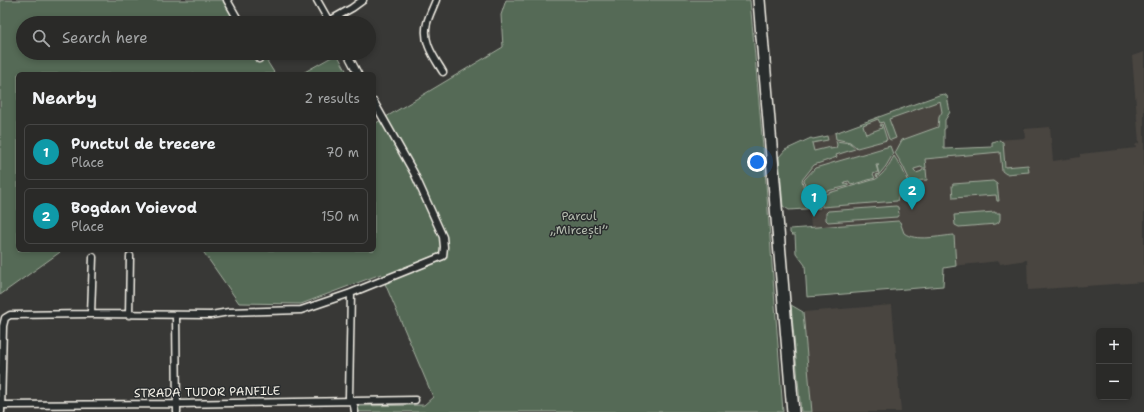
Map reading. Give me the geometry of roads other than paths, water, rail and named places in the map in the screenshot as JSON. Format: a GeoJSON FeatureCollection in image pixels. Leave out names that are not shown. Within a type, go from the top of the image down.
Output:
{"type":"FeatureCollection","features":[{"type":"Feature","properties":{"kind":"highway"},"geometry":{"type":"LineString","coordinates":[[759,0],[793,412]]}},
{"type":"Feature","properties":{"kind":"street"},"geometry":{"type":"LineString","coordinates":[[227,0],[236,16]]}},
{"type":"Feature","properties":{"kind":"street"},"geometry":{"type":"LineString","coordinates":[[317,0],[326,16]]}},
{"type":"Feature","properties":{"kind":"street"},"geometry":{"type":"LineString","coordinates":[[339,16],[363,0]]}},
{"type":"Feature","properties":{"kind":"street"},"geometry":{"type":"LineString","coordinates":[[436,0],[427,23],[426,35],[427,43],[432,54],[443,72]]}},
{"type":"Feature","properties":{"kind":"street"},"geometry":{"type":"LineString","coordinates":[[351,60],[357,72]]}},
{"type":"Feature","properties":{"kind":"street"},"geometry":{"type":"LineString","coordinates":[[1,412],[2,326],[8,316],[15,314],[211,315],[229,312],[301,310],[351,293],[443,256],[443,237],[414,173],[376,106]]}},
{"type":"Feature","properties":{"kind":"street"},"geometry":{"type":"LineString","coordinates":[[129,315],[130,256]]}},
{"type":"Feature","properties":{"kind":"street"},"geometry":{"type":"LineString","coordinates":[[91,314],[93,257]]}},
{"type":"Feature","properties":{"kind":"street"},"geometry":{"type":"LineString","coordinates":[[351,293],[349,397],[354,406],[355,412]]}},
{"type":"Feature","properties":{"kind":"street"},"geometry":{"type":"LineString","coordinates":[[176,315],[177,412]]}},
{"type":"Feature","properties":{"kind":"street","name":"STRADA TUDOR PANFILE"},"geometry":{"type":"LineString","coordinates":[[1,405],[351,402],[415,400]]}},
{"type":"Feature","properties":{"kind":"place","name":"Bogdan Voievod"},"geometry":{"type":"Point","coordinates":[912,210]}},
{"type":"Feature","properties":{"kind":"place","name":"Punctul de trecere"},"geometry":{"type":"Point","coordinates":[814,217]}},
{"type":"Feature","properties":{"kind":"park label","name":"Parcul „Mircești”"},"geometry":{"type":"Point","coordinates":[579,223]}}]}
